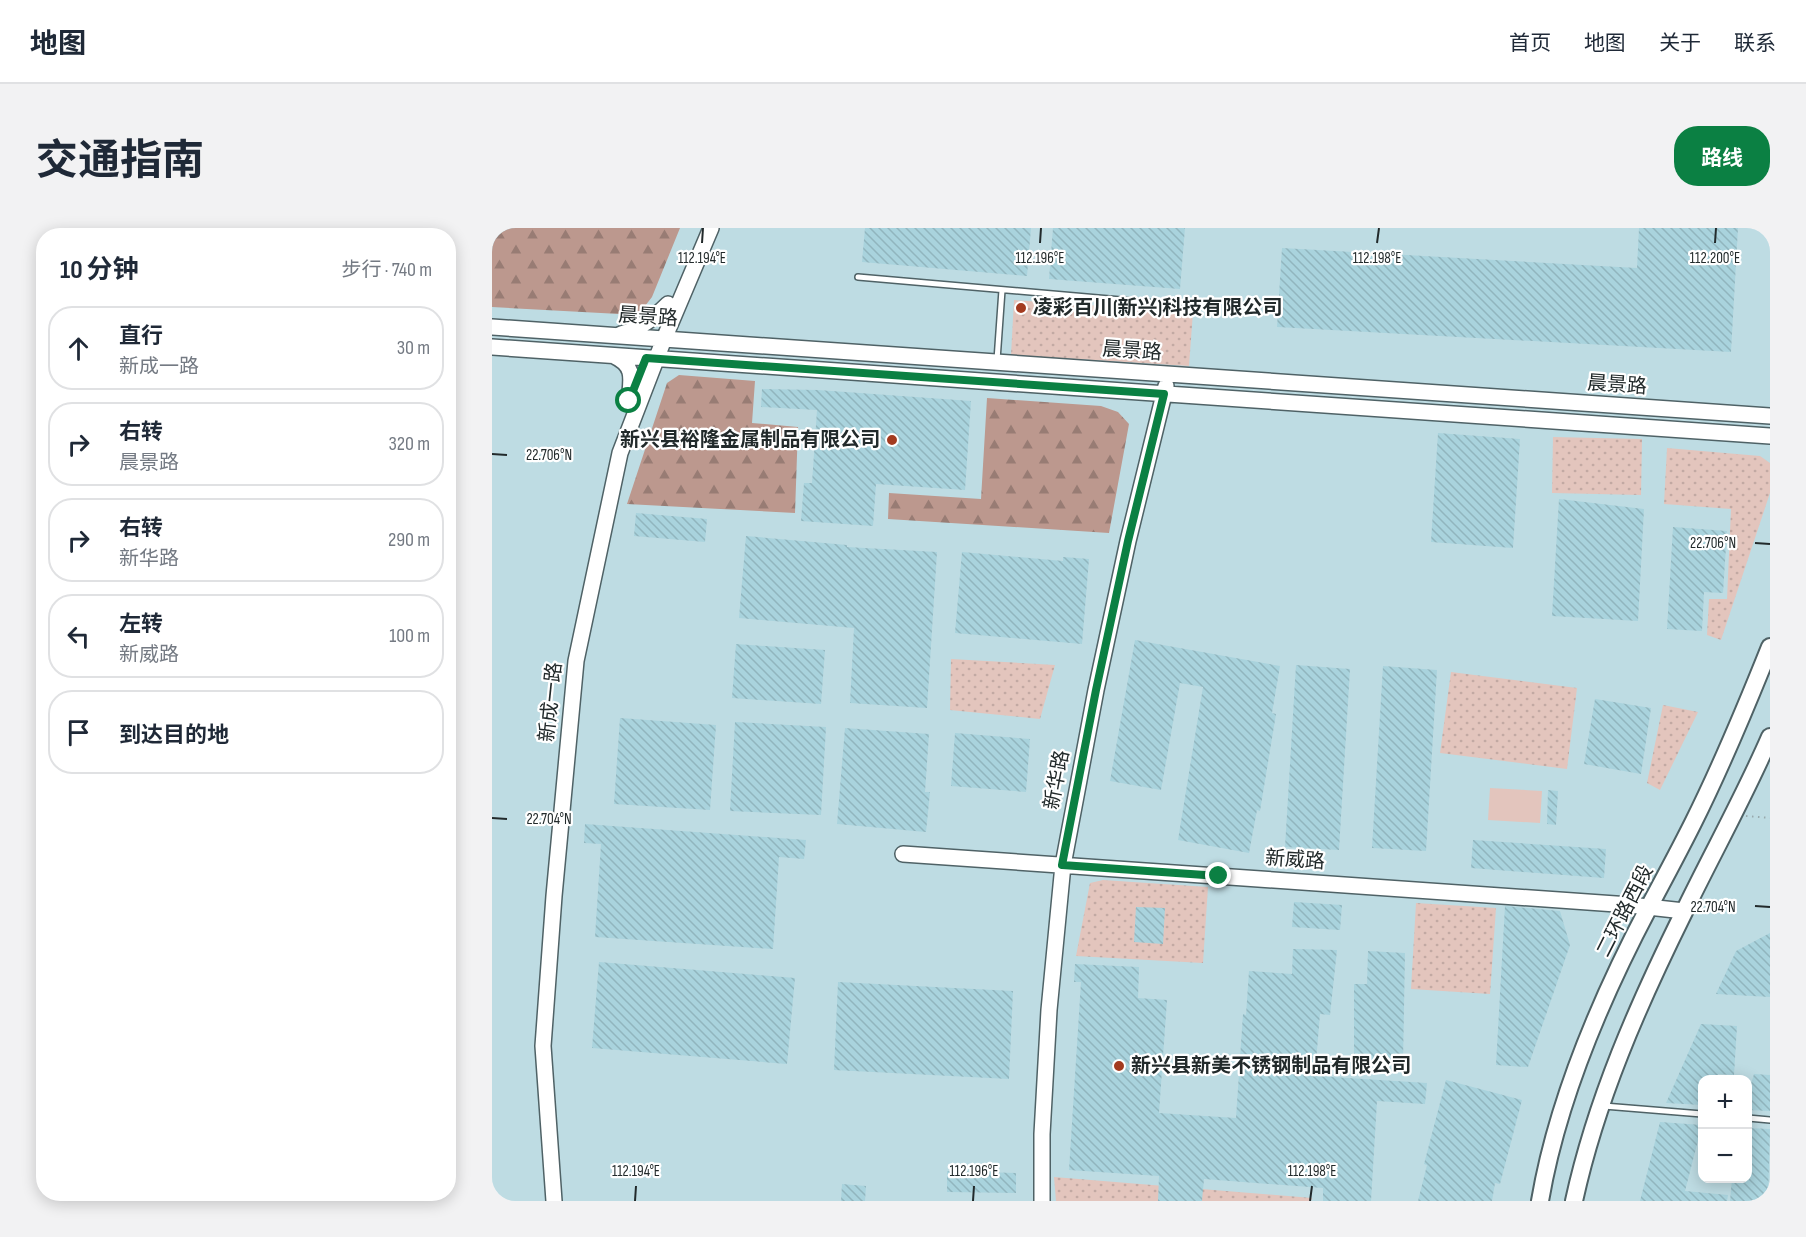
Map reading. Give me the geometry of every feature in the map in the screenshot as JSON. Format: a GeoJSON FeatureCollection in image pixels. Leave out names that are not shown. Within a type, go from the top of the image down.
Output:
{"type":"FeatureCollection","features":[{"type":"Feature","properties":{"kind":"main road","name":"二环路西段"},"geometry":{"type":"LineString","coordinates":[[1540,1201],[1570,1087],[1599,1010],[1698,813],[1735,734],[1770,647]]}},
{"type":"Feature","properties":{"kind":"main road"},"geometry":{"type":"LineString","coordinates":[[1574,1201],[1600,1105],[1648,987],[1684,911],[1734,816],[1770,737]]}},
{"type":"Feature","properties":{"kind":"street","name":"新成一路"},"geometry":{"type":"LineString","coordinates":[[673,305],[701,228]]}},
{"type":"Feature","properties":{"kind":"street","name":"新成一路"},"geometry":{"type":"LineString","coordinates":[[554,1201],[543,1046],[554,896],[576,661],[620,453],[635,401],[658,338],[711,228]]}},
{"type":"Feature","properties":{"kind":"street"},"geometry":{"type":"LineString","coordinates":[[608,335],[639,327],[673,305],[684,330],[693,337],[707,342]]}},
{"type":"Feature","properties":{"kind":"street","name":"晨景路"},"geometry":{"type":"LineString","coordinates":[[492,327],[1770,416]]}},
{"type":"Feature","properties":{"kind":"street","name":"晨景路"},"geometry":{"type":"LineString","coordinates":[[492,347],[1770,436]]}},
{"type":"Feature","properties":{"kind":"street"},"geometry":{"type":"LineString","coordinates":[[611,355],[628,366],[635,401]]}},
{"type":"Feature","properties":{"kind":"street"},"geometry":{"type":"LineString","coordinates":[[635,401],[659,375],[670,368],[699,361]]}},
{"type":"Feature","properties":{"kind":"street","name":"新华路"},"geometry":{"type":"LineString","coordinates":[[1042,1201],[1042,1134],[1046,1066],[1062,865],[1128,541],[1170,374]]}},
{"type":"Feature","properties":{"kind":"street","name":"新成一路"},"geometry":{"type":"LineString","coordinates":[[544,1201],[534,1046],[544,895],[566,660],[611,450],[635,401]]}},
{"type":"Feature","properties":{"kind":"street","name":"新威路"},"geometry":{"type":"LineString","coordinates":[[903,854],[1684,911]]}},
{"type":"Feature","properties":{"kind":"lane"},"geometry":{"type":"LineString","coordinates":[[858,277],[1178,305]]}},
{"type":"Feature","properties":{"kind":"lane"},"geometry":{"type":"LineString","coordinates":[[997,362],[1002,290]]}},
{"type":"Feature","properties":{"kind":"lane"},"geometry":{"type":"LineString","coordinates":[[1600,1105],[1698,1114]]}},
{"type":"Feature","properties":{"kind":"lane"},"geometry":{"type":"LineString","coordinates":[[1752,1118],[1770,1120]]}},
{"type":"Feature","properties":{"kind":"path"},"geometry":{"type":"LineString","coordinates":[[1734,816],[1770,818]]}},
{"type":"Feature","properties":{"kind":"shaded area"},"geometry":{"type":"Polygon","coordinates":[[[492,228],[1770,228],[1770,1201],[492,1201],[492,228]]]}},
{"type":"Feature","properties":{"kind":"shaded area"},"geometry":{"type":"Polygon","coordinates":[[[1014,300],[1193,312],[1189,366],[1011,355],[1014,300]]]}},
{"type":"Feature","properties":{"kind":"shaded area"},"geometry":{"type":"Polygon","coordinates":[[[1553,437],[1642,439],[1641,495],[1552,493],[1553,437]]]}},
{"type":"Feature","properties":{"kind":"shaded area"},"geometry":{"type":"Polygon","coordinates":[[[1667,448],[1760,456],[1770,463],[1770,493],[1721,640],[1707,635],[1709,599],[1727,599],[1731,509],[1664,504],[1667,448]]]}},
{"type":"Feature","properties":{"kind":"shaded area"},"geometry":{"type":"Polygon","coordinates":[[[951,659],[1055,665],[1040,719],[950,710],[951,659]]]}},
{"type":"Feature","properties":{"kind":"shaded area"},"geometry":{"type":"Polygon","coordinates":[[[1451,672],[1577,688],[1567,769],[1440,753],[1451,672]]]}},
{"type":"Feature","properties":{"kind":"shaded area"},"geometry":{"type":"Polygon","coordinates":[[[1663,705],[1698,712],[1660,790],[1647,783],[1663,705]]]}},
{"type":"Feature","properties":{"kind":"shaded area"},"geometry":{"type":"Polygon","coordinates":[[[1490,788],[1542,791],[1540,823],[1488,820],[1490,788]]]}},
{"type":"Feature","properties":{"kind":"shaded area"},"geometry":{"type":"Polygon","coordinates":[[[1103,880],[1208,887],[1203,963],[1076,956],[1090,883],[1103,880]]]}},
{"type":"Feature","properties":{"kind":"shaded area"},"geometry":{"type":"Polygon","coordinates":[[[1416,903],[1496,908],[1490,994],[1411,989],[1416,903]]]}},
{"type":"Feature","properties":{"kind":"shaded area"},"geometry":{"type":"Polygon","coordinates":[[[1054,1177],[1312,1198],[1311,1201],[1056,1201],[1054,1177]]]}},
{"type":"Feature","properties":{"kind":"green space"},"geometry":{"type":"Polygon","coordinates":[[[492,228],[680,228],[652,297],[638,315],[492,307],[492,228]]]}},
{"type":"Feature","properties":{"kind":"green space"},"geometry":{"type":"Polygon","coordinates":[[[679,375],[755,381],[752,423],[798,427],[795,513],[627,504],[667,383],[679,375]]]}},
{"type":"Feature","properties":{"kind":"green space"},"geometry":{"type":"Polygon","coordinates":[[[987,398],[1101,406],[1118,412],[1129,424],[1109,533],[888,519],[889,493],[981,499],[987,398]]]}},
{"type":"Feature","properties":{"kind":"building"},"geometry":{"type":"Polygon","coordinates":[[[865,228],[1031,228],[1027,276],[862,262],[865,228]]]}},
{"type":"Feature","properties":{"kind":"building"},"geometry":{"type":"Polygon","coordinates":[[[1053,228],[1185,228],[1180,289],[1049,279],[1053,228]]]}},
{"type":"Feature","properties":{"kind":"building"},"geometry":{"type":"Polygon","coordinates":[[[1639,228],[1738,228],[1731,352],[1277,327],[1282,248],[1637,268],[1639,228]]]}},
{"type":"Feature","properties":{"kind":"building","name":"新兴县裕隆金属制品有限公司"},"geometry":{"type":"Polygon","coordinates":[[[762,389],[818,390],[971,401],[965,490],[876,484],[873,526],[801,521],[804,483],[812,483],[817,410],[761,407],[762,389]]]}},
{"type":"Feature","properties":{"kind":"building"},"geometry":{"type":"Polygon","coordinates":[[[1438,433],[1520,439],[1513,548],[1431,542],[1438,433]]]}},
{"type":"Feature","properties":{"kind":"building"},"geometry":{"type":"Polygon","coordinates":[[[1559,499],[1644,509],[1638,621],[1552,616],[1559,499]]]}},
{"type":"Feature","properties":{"kind":"building"},"geometry":{"type":"Polygon","coordinates":[[[636,513],[707,519],[705,542],[634,536],[636,513]]]}},
{"type":"Feature","properties":{"kind":"building"},"geometry":{"type":"Polygon","coordinates":[[[1673,527],[1727,531],[1723,593],[1704,592],[1702,631],[1667,629],[1673,527]]]}},
{"type":"Feature","properties":{"kind":"building"},"geometry":{"type":"Polygon","coordinates":[[[746,536],[847,545],[847,547],[937,552],[927,708],[850,703],[854,628],[739,618],[746,536]]]}},
{"type":"Feature","properties":{"kind":"building"},"geometry":{"type":"Polygon","coordinates":[[[962,552],[1063,561],[1063,557],[1089,559],[1082,644],[955,633],[962,552]]]}},
{"type":"Feature","properties":{"kind":"building"},"geometry":{"type":"Polygon","coordinates":[[[1135,640],[1280,666],[1272,713],[1276,714],[1260,811],[1257,810],[1249,853],[1178,840],[1203,687],[1180,683],[1161,790],[1110,781],[1135,640]]]}},
{"type":"Feature","properties":{"kind":"building"},"geometry":{"type":"Polygon","coordinates":[[[736,644],[825,650],[821,704],[732,698],[736,644]]]}},
{"type":"Feature","properties":{"kind":"building"},"geometry":{"type":"Polygon","coordinates":[[[1296,665],[1350,669],[1339,850],[1285,847],[1296,665]]]}},
{"type":"Feature","properties":{"kind":"building"},"geometry":{"type":"Polygon","coordinates":[[[1383,666],[1437,670],[1426,851],[1372,848],[1383,666]]]}},
{"type":"Feature","properties":{"kind":"building"},"geometry":{"type":"Polygon","coordinates":[[[1595,699],[1651,708],[1641,774],[1584,764],[1595,699]]]}},
{"type":"Feature","properties":{"kind":"building"},"geometry":{"type":"Polygon","coordinates":[[[620,718],[716,725],[710,810],[614,804],[620,718]]]}},
{"type":"Feature","properties":{"kind":"building"},"geometry":{"type":"Polygon","coordinates":[[[735,722],[826,727],[821,815],[730,811],[735,722]]]}},
{"type":"Feature","properties":{"kind":"building"},"geometry":{"type":"Polygon","coordinates":[[[845,728],[929,734],[925,792],[930,792],[926,832],[837,824],[845,728]]]}},
{"type":"Feature","properties":{"kind":"building"},"geometry":{"type":"Polygon","coordinates":[[[955,733],[1030,739],[1026,792],[951,786],[955,733]]]}},
{"type":"Feature","properties":{"kind":"building"},"geometry":{"type":"Polygon","coordinates":[[[1548,790],[1558,791],[1556,825],[1547,824],[1548,790]]]}},
{"type":"Feature","properties":{"kind":"building"},"geometry":{"type":"Polygon","coordinates":[[[585,824],[806,840],[804,859],[779,857],[773,949],[595,937],[601,844],[584,843],[585,824]]]}},
{"type":"Feature","properties":{"kind":"building"},"geometry":{"type":"Polygon","coordinates":[[[1473,840],[1606,849],[1604,878],[1471,868],[1473,840]]]}},
{"type":"Feature","properties":{"kind":"building"},"geometry":{"type":"Polygon","coordinates":[[[1294,902],[1342,905],[1340,930],[1292,927],[1294,902]]]}},
{"type":"Feature","properties":{"kind":"building"},"geometry":{"type":"Polygon","coordinates":[[[1505,906],[1560,911],[1570,945],[1528,1067],[1496,1065],[1505,906]]]}},
{"type":"Feature","properties":{"kind":"building"},"geometry":{"type":"Polygon","coordinates":[[[1136,907],[1165,908],[1163,944],[1134,942],[1136,907]]]}},
{"type":"Feature","properties":{"kind":"building"},"geometry":{"type":"Polygon","coordinates":[[[1770,933],[1770,997],[1716,994],[1736,951],[1770,933]]]}},
{"type":"Feature","properties":{"kind":"building","name":"新兴县新美不锈钢制品有限公司"},"geometry":{"type":"Polygon","coordinates":[[[1293,949],[1337,950],[1330,1015],[1320,1014],[1316,1062],[1300,1062],[1300,1075],[1427,1083],[1425,1104],[1377,1101],[1371,1201],[1323,1201],[1323,1188],[1204,1179],[1202,1201],[1158,1201],[1159,1176],[1069,1170],[1081,982],[1074,982],[1075,964],[1139,967],[1138,998],[1167,1000],[1159,1113],[1236,1118],[1243,1014],[1246,1015],[1249,971],[1292,974],[1293,949]]]}},
{"type":"Feature","properties":{"kind":"building"},"geometry":{"type":"Polygon","coordinates":[[[1368,951],[1405,953],[1403,1063],[1354,1062],[1354,984],[1367,984],[1368,951]]]}},
{"type":"Feature","properties":{"kind":"building"},"geometry":{"type":"Polygon","coordinates":[[[599,962],[795,978],[787,1064],[592,1048],[599,962]]]}},
{"type":"Feature","properties":{"kind":"building"},"geometry":{"type":"Polygon","coordinates":[[[838,982],[1013,991],[1009,1079],[834,1070],[838,982]]]}},
{"type":"Feature","properties":{"kind":"building"},"geometry":{"type":"Polygon","coordinates":[[[1701,1024],[1737,1026],[1734,1075],[1698,1075],[1698,1105],[1666,1103],[1701,1024]]]}},
{"type":"Feature","properties":{"kind":"building"},"geometry":{"type":"Polygon","coordinates":[[[1754,1074],[1770,1075],[1770,1111],[1752,1110],[1754,1074]]]}},
{"type":"Feature","properties":{"kind":"building"},"geometry":{"type":"Polygon","coordinates":[[[1446,1080],[1522,1100],[1500,1184],[1495,1183],[1492,1201],[1418,1201],[1427,1165],[1424,1164],[1446,1080]]]}},
{"type":"Feature","properties":{"kind":"building"},"geometry":{"type":"Polygon","coordinates":[[[1660,1122],[1698,1125],[1698,1141],[1685,1191],[1728,1195],[1727,1201],[1640,1201],[1660,1122]]]}},
{"type":"Feature","properties":{"kind":"building"},"geometry":{"type":"Polygon","coordinates":[[[1752,1128],[1770,1129],[1768,1201],[1730,1201],[1732,1183],[1752,1183],[1752,1128]]]}},
{"type":"Feature","properties":{"kind":"building"},"geometry":{"type":"Polygon","coordinates":[[[947,1171],[1016,1173],[1016,1193],[947,1192],[947,1171]]]}},
{"type":"Feature","properties":{"kind":"building"},"geometry":{"type":"Polygon","coordinates":[[[842,1184],[866,1186],[865,1201],[841,1201],[842,1184]]]}},
{"type":"Feature","properties":{"kind":"place","name":"凌彩百川(新兴)科技有限公司"},"geometry":{"type":"Point","coordinates":[1021,308]}},
{"type":"Feature","properties":{"kind":"place","name":"新兴县裕隆金属制品有限公司"},"geometry":{"type":"Point","coordinates":[892,440]}},
{"type":"Feature","properties":{"kind":"place","name":"新兴县新美不锈钢制品有限公司"},"geometry":{"type":"Point","coordinates":[1119,1066]}},
{"type":"Feature","properties":{"kind":"route"},"geometry":{"type":"LineString","coordinates":[[629,401],[646,358],[1164,394],[1128,541],[1062,865],[1219,876]]}}]}
